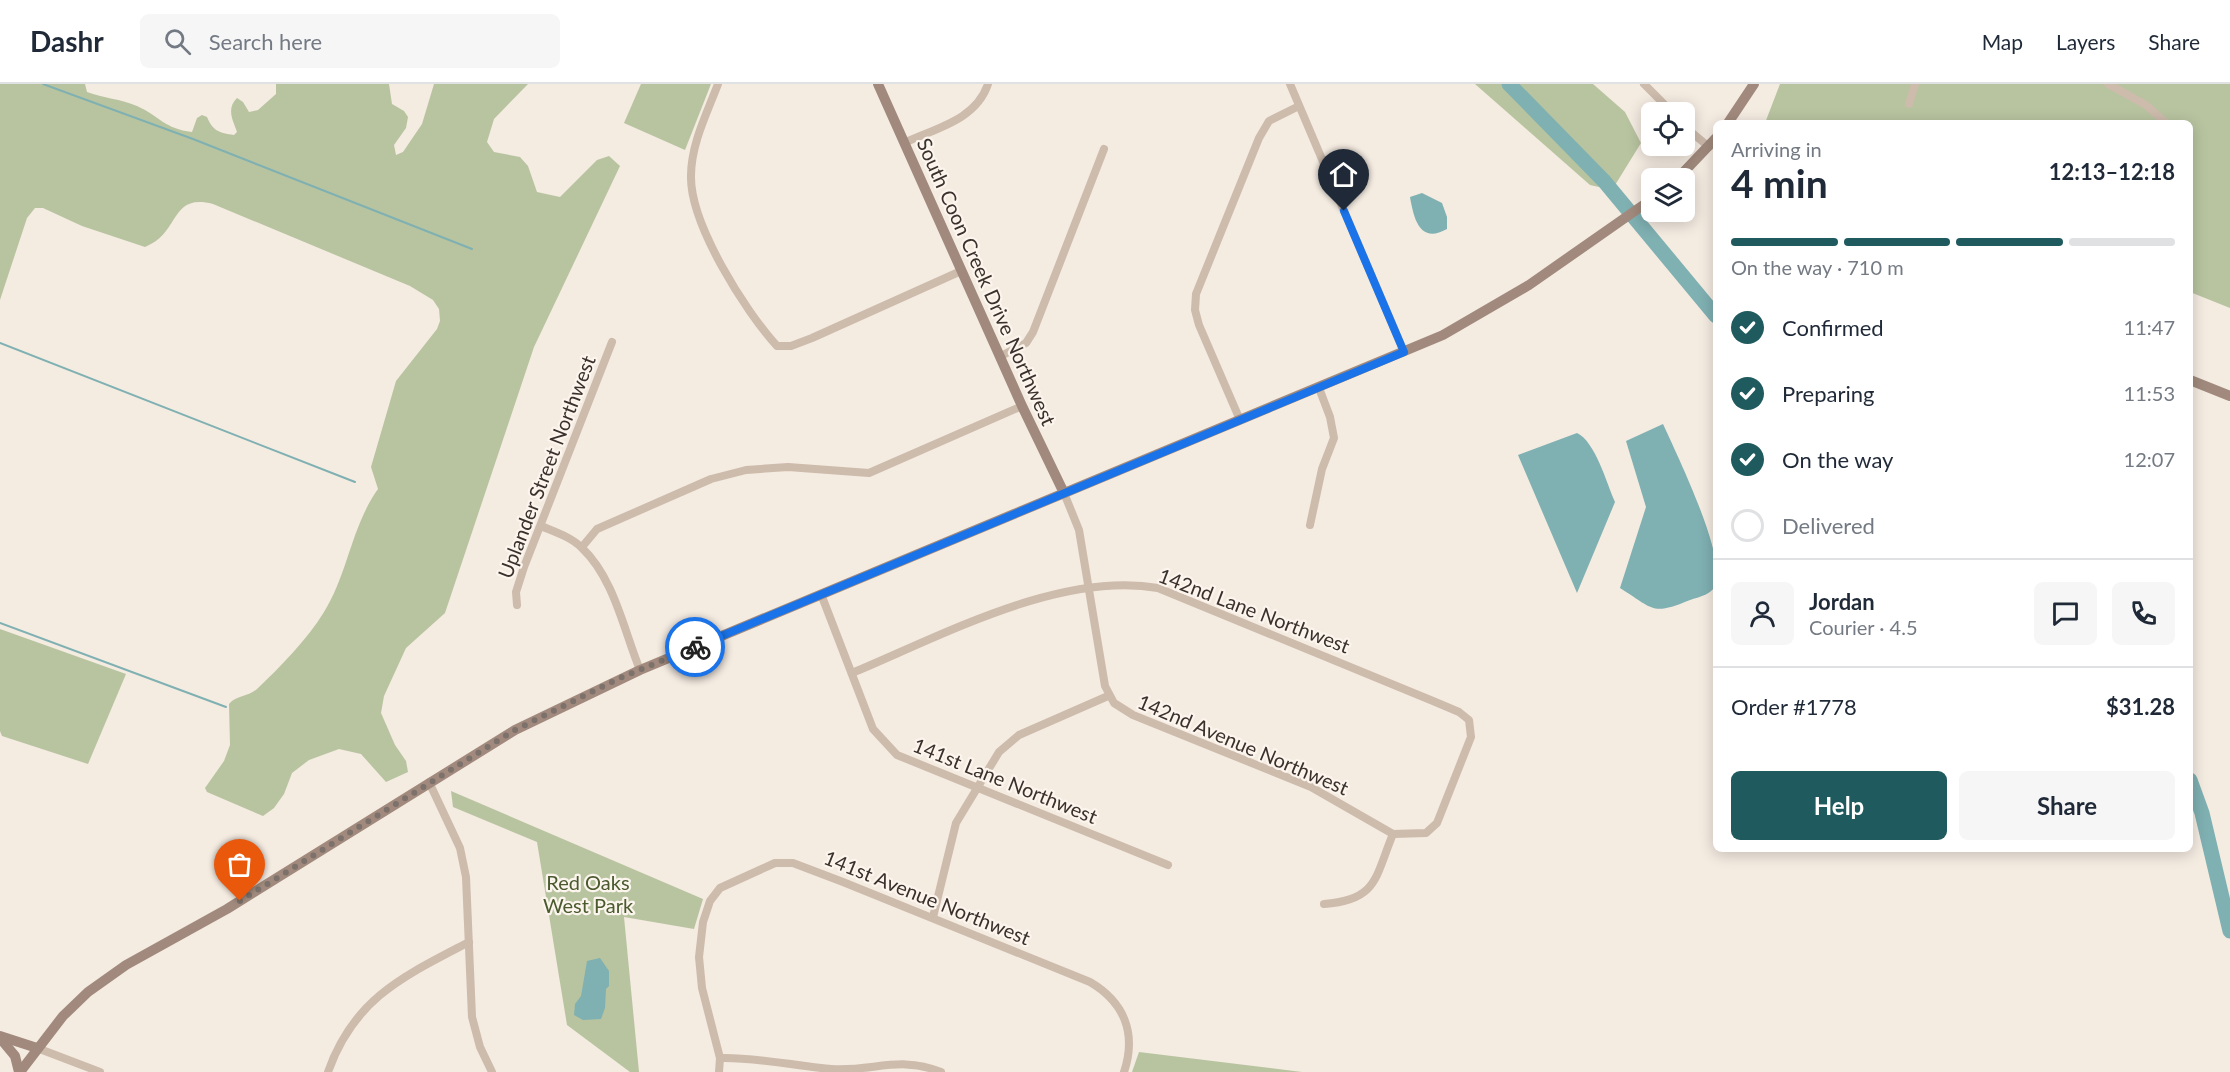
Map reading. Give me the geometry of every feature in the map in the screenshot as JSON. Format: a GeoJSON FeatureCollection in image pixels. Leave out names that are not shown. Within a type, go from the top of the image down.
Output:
{"type":"FeatureCollection","features":[{"type":"Feature","properties":{"kind":"street"},"geometry":{"type":"LineString","coordinates":[[718,84],[693,154],[691,178],[695,209],[708,238],[735,286],[763,331],[777,346],[791,346],[812,338],[961,271]]}},
{"type":"Feature","properties":{"kind":"street","name":"South Coon Creek Drive Northwest"},"geometry":{"type":"LineString","coordinates":[[878,84],[1022,406],[1064,493]]}},
{"type":"Feature","properties":{"kind":"street"},"geometry":{"type":"LineString","coordinates":[[904,142],[965,116],[978,105],[988,84]]}},
{"type":"Feature","properties":{"kind":"street"},"geometry":{"type":"LineString","coordinates":[[1290,84],[1404,352]]}},
{"type":"Feature","properties":{"kind":"street"},"geometry":{"type":"LineString","coordinates":[[1644,84],[1662,102]]}},
{"type":"Feature","properties":{"kind":"street"},"geometry":{"type":"LineString","coordinates":[[1730,120],[1754,84]]}},
{"type":"Feature","properties":{"kind":"street"},"geometry":{"type":"LineString","coordinates":[[1909,104],[1915,84]]}},
{"type":"Feature","properties":{"kind":"street"},"geometry":{"type":"LineString","coordinates":[[2108,84],[2146,105],[2163,120]]}},
{"type":"Feature","properties":{"kind":"street"},"geometry":{"type":"LineString","coordinates":[[1240,420],[1199,325],[1195,310],[1196,294],[1259,138],[1269,121],[1299,106]]}},
{"type":"Feature","properties":{"kind":"street"},"geometry":{"type":"LineString","coordinates":[[1695,133],[1713,144]]}},
{"type":"Feature","properties":{"kind":"street"},"geometry":{"type":"LineString","coordinates":[[1689,168],[1713,146]]}},
{"type":"Feature","properties":{"kind":"street"},"geometry":{"type":"LineString","coordinates":[[1001,356],[1026,343],[1033,332],[1104,149]]}},
{"type":"Feature","properties":{"kind":"street"},"geometry":{"type":"LineString","coordinates":[[20,1072],[71,1008],[108,977],[253,893],[429,782],[529,723],[640,670],[1451,331],[1500,303],[1641,206]]}},
{"type":"Feature","properties":{"kind":"street","name":"Uplander Street Northwest"},"geometry":{"type":"LineString","coordinates":[[517,605],[516,592],[612,342]]}},
{"type":"Feature","properties":{"kind":"street"},"geometry":{"type":"LineString","coordinates":[[2193,381],[2230,396]]}},
{"type":"Feature","properties":{"kind":"street"},"geometry":{"type":"LineString","coordinates":[[1310,525],[1322,469],[1334,438],[1330,417],[1319,388]]}},
{"type":"Feature","properties":{"kind":"street"},"geometry":{"type":"LineString","coordinates":[[582,547],[597,529],[711,479],[746,470],[788,467],[869,473],[1022,406]]}},
{"type":"Feature","properties":{"kind":"street"},"geometry":{"type":"LineString","coordinates":[[933,917],[956,823],[999,752],[1018,735],[1108,696],[1078,530],[1064,493]]}},
{"type":"Feature","properties":{"kind":"street"},"geometry":{"type":"LineString","coordinates":[[541,526],[582,547],[606,581],[640,670]]}},
{"type":"Feature","properties":{"kind":"street","name":"142nd Lane Northwest"},"geometry":{"type":"LineString","coordinates":[[852,673],[1022,602],[1126,584],[1158,588],[1459,712],[1469,720],[1472,737],[1437,822],[1426,833],[1393,834]]}},
{"type":"Feature","properties":{"kind":"street","name":"141st Lane Northwest"},"geometry":{"type":"LineString","coordinates":[[821,594],[873,729],[885,745],[897,755],[1168,865]]}},
{"type":"Feature","properties":{"kind":"street","name":"142nd Avenue Northwest"},"geometry":{"type":"LineString","coordinates":[[1108,696],[1122,710],[1133,715],[1311,787],[1393,834]]}},
{"type":"Feature","properties":{"kind":"street"},"geometry":{"type":"LineString","coordinates":[[429,782],[460,848],[466,877],[472,1017],[480,1047],[492,1072]]}},
{"type":"Feature","properties":{"kind":"street"},"geometry":{"type":"LineString","coordinates":[[1324,903],[1344,902],[1362,896],[1372,886],[1393,834]]}},
{"type":"Feature","properties":{"kind":"street","name":"141st Avenue Northwest"},"geometry":{"type":"LineString","coordinates":[[720,1058],[702,988],[699,957],[701,931],[710,901],[715,892],[725,885],[776,863],[793,863],[933,917],[1090,982],[1112,997],[1120,1008],[1128,1029],[1129,1053],[1124,1072]]}},
{"type":"Feature","properties":{"kind":"street"},"geometry":{"type":"LineString","coordinates":[[328,1072],[339,1043],[357,1015],[381,993],[422,966],[469,942]]}},
{"type":"Feature","properties":{"kind":"street"},"geometry":{"type":"LineString","coordinates":[[0,1037],[37,1048],[100,1072]]}},
{"type":"Feature","properties":{"kind":"street"},"geometry":{"type":"LineString","coordinates":[[0,1037],[13,1052],[20,1072]]}},
{"type":"Feature","properties":{"kind":"street"},"geometry":{"type":"LineString","coordinates":[[719,1072],[720,1058],[833,1069],[880,1069],[898,1062],[917,1064],[941,1072]]}},
{"type":"Feature","properties":{"kind":"green space"},"geometry":{"type":"Polygon","coordinates":[[[0,84],[85,84],[87,92],[137,106],[175,128],[192,132],[197,118],[202,115],[207,117],[217,130],[234,135],[237,132],[231,110],[237,98],[243,102],[249,112],[258,110],[276,94],[276,84],[389,84],[392,104],[404,111],[408,117],[406,128],[394,145],[396,155],[403,152],[422,124],[434,84],[528,84],[494,119],[487,142],[494,152],[520,157],[528,166],[537,192],[560,197],[597,160],[609,156],[620,166],[534,347],[445,613],[406,648],[384,696],[381,713],[395,745],[406,761],[408,772],[386,782],[361,754],[339,749],[309,760],[292,773],[284,794],[274,808],[263,816],[207,792],[205,788],[224,761],[230,745],[229,704],[257,689],[284,662],[310,633],[332,597],[355,535],[378,489],[371,467],[396,381],[437,329],[440,321],[439,309],[433,300],[410,286],[213,204],[199,202],[189,204],[182,209],[165,233],[145,247],[82,226],[43,208],[35,208],[27,218],[0,300],[0,84]]]}},
{"type":"Feature","properties":{"kind":"green space"},"geometry":{"type":"Polygon","coordinates":[[[641,84],[711,84],[685,150],[624,123],[641,84]]]}},
{"type":"Feature","properties":{"kind":"green space"},"geometry":{"type":"Polygon","coordinates":[[[1475,84],[1593,84],[1625,112],[1641,143],[1612,190],[1590,185],[1475,84]]]}},
{"type":"Feature","properties":{"kind":"green space"},"geometry":{"type":"Polygon","coordinates":[[[1780,84],[2230,84],[2230,308],[2193,293],[2193,120],[1766,120],[1780,84]]]}},
{"type":"Feature","properties":{"kind":"green space"},"geometry":{"type":"Polygon","coordinates":[[[0,629],[126,674],[88,764],[2,736],[0,731],[0,629]]]}},
{"type":"Feature","properties":{"kind":"green space","name":"Red Oaks West Park"},"geometry":{"type":"Polygon","coordinates":[[[451,791],[703,899],[694,929],[624,917],[639,1072],[630,1072],[567,1025],[537,842],[453,807],[451,791]]]}},
{"type":"Feature","properties":{"kind":"green space"},"geometry":{"type":"Polygon","coordinates":[[[1139,1052],[1302,1072],[1132,1072],[1139,1052]]]}},
{"type":"Feature","properties":{"kind":"water"},"geometry":{"type":"Polygon","coordinates":[[[1422,193],[1442,203],[1447,217],[1447,229],[1430,234],[1424,232],[1420,227],[1416,221],[1410,197],[1422,193]]]}},
{"type":"Feature","properties":{"kind":"water"},"geometry":{"type":"Polygon","coordinates":[[[1663,424],[1698,504],[1713,550],[1713,588],[1709,593],[1660,609],[1647,605],[1620,588],[1646,507],[1626,441],[1663,424]]]}},
{"type":"Feature","properties":{"kind":"water"},"geometry":{"type":"Polygon","coordinates":[[[1577,433],[1595,454],[1615,502],[1577,593],[1518,455],[1577,433]]]}},
{"type":"Feature","properties":{"kind":"water"},"geometry":{"type":"Polygon","coordinates":[[[600,958],[609,971],[605,1008],[601,1019],[583,1020],[574,1015],[575,1004],[581,996],[587,961],[600,958]]]}},
{"type":"Feature","properties":{"kind":"waterway"},"geometry":{"type":"LineString","coordinates":[[43,84],[193,139],[472,249]]}},
{"type":"Feature","properties":{"kind":"waterway"},"geometry":{"type":"LineString","coordinates":[[1509,84],[1604,181],[1713,312]]}},
{"type":"Feature","properties":{"kind":"waterway"},"geometry":{"type":"LineString","coordinates":[[0,343],[355,482]]}},
{"type":"Feature","properties":{"kind":"waterway"},"geometry":{"type":"LineString","coordinates":[[0,623],[226,707]]}},
{"type":"Feature","properties":{"kind":"waterway"},"geometry":{"type":"LineString","coordinates":[[2193,788],[2202,813],[2230,931]]}},
{"type":"Feature","properties":{"kind":"way so far"},"geometry":{"type":"LineString","coordinates":[[240,901],[515,730],[620,678],[695,647]]}},
{"type":"Feature","properties":{"kind":"route"},"geometry":{"type":"LineString","coordinates":[[695,647],[1404,352],[1344,211]]}}]}
